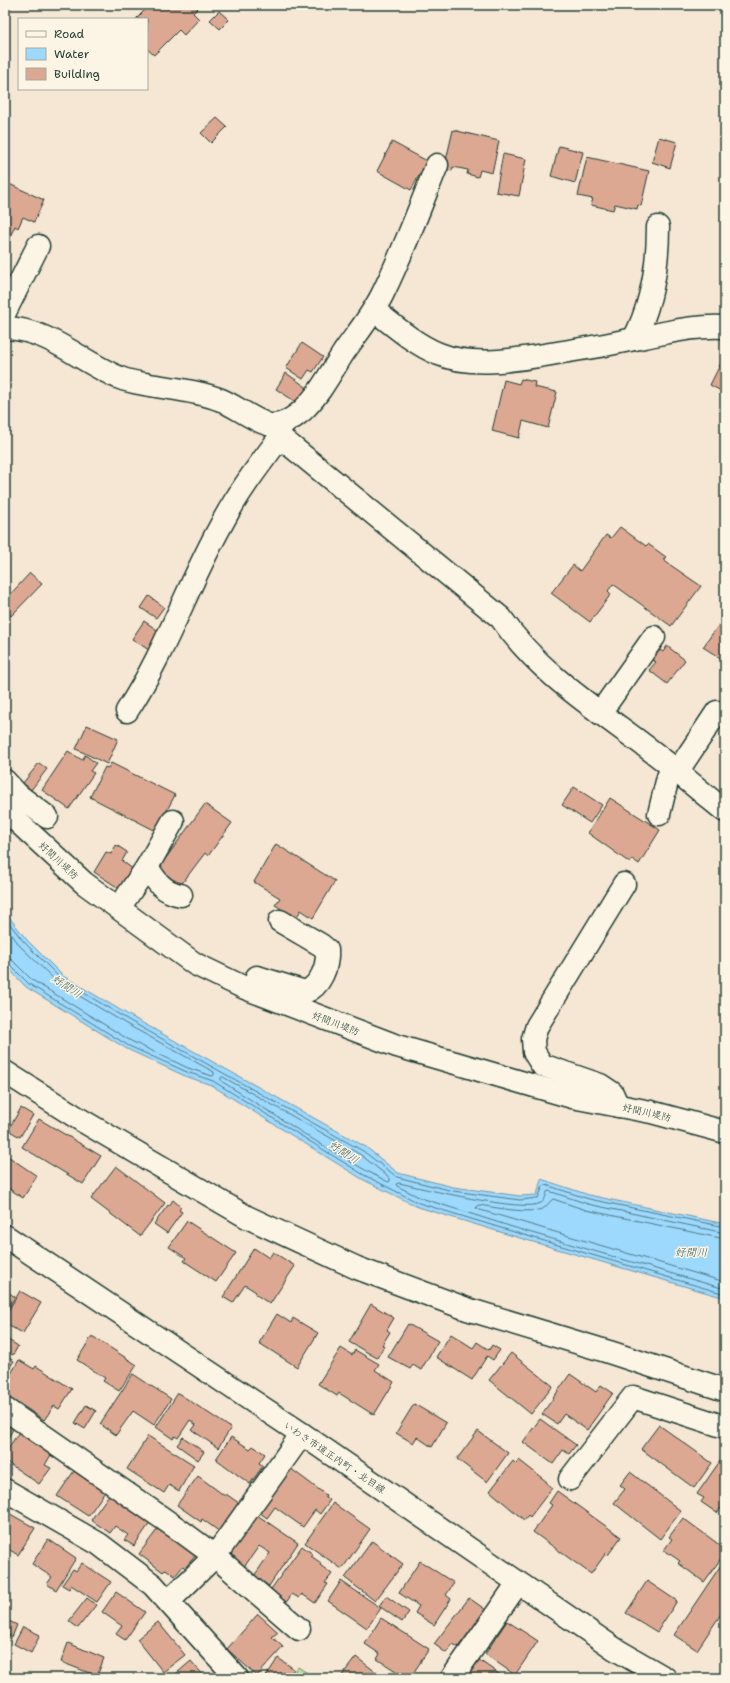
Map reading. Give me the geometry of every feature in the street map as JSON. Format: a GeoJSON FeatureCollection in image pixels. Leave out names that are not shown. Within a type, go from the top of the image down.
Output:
{"type":"FeatureCollection","features":[{"type":"Feature","properties":{"kind":"street"},"geometry":{"type":"LineString","coordinates":[[127,711],[150,672],[229,510],[278,430],[314,399],[344,351],[374,310],[390,278],[437,165]]}},
{"type":"Feature","properties":{"kind":"street"},"geometry":{"type":"LineString","coordinates":[[634,339],[649,303],[657,252],[658,227]]}},
{"type":"Feature","properties":{"kind":"street"},"geometry":{"type":"LineString","coordinates":[[5,312],[38,246]]}},
{"type":"Feature","properties":{"kind":"street"},"geometry":{"type":"LineString","coordinates":[[374,310],[424,346],[439,354],[457,360],[527,358],[687,329],[725,327]]}},
{"type":"Feature","properties":{"kind":"street"},"geometry":{"type":"LineString","coordinates":[[5,328],[24,329],[36,333],[56,342],[109,373],[129,381],[207,395],[231,404],[278,430],[501,618],[517,640],[560,682],[725,811]]}},
{"type":"Feature","properties":{"kind":"street"},"geometry":{"type":"LineString","coordinates":[[600,713],[654,637]]}},
{"type":"Feature","properties":{"kind":"street"},"geometry":{"type":"LineString","coordinates":[[659,814],[668,777],[677,772],[717,712]]}},
{"type":"Feature","properties":{"kind":"street"},"geometry":{"type":"LineString","coordinates":[[5,781],[18,795],[47,817]]}},
{"type":"Feature","properties":{"kind":"street","name":"好間川堤防"},"geometry":{"type":"LineString","coordinates":[[5,801],[18,822],[84,883],[196,964],[245,988],[397,1046],[572,1097],[652,1112],[725,1132]]}},
{"type":"Feature","properties":{"kind":"street"},"geometry":{"type":"LineString","coordinates":[[119,908],[147,867],[173,821]]}},
{"type":"Feature","properties":{"kind":"street"},"geometry":{"type":"LineString","coordinates":[[147,867],[155,879],[170,893],[180,895]]}},
{"type":"Feature","properties":{"kind":"street"},"geometry":{"type":"LineString","coordinates":[[618,1106],[612,1093],[600,1085],[542,1065],[534,1052],[533,1039],[537,1026],[624,884]]}},
{"type":"Feature","properties":{"kind":"street"},"geometry":{"type":"LineString","coordinates":[[213,972],[226,970],[243,973],[305,992],[312,990],[318,984],[328,960],[327,950],[322,945],[280,921]]}},
{"type":"Feature","properties":{"kind":"street"},"geometry":{"type":"LineString","coordinates":[[5,1072],[81,1120],[247,1217],[357,1268],[467,1309],[609,1352],[725,1390]]}},
{"type":"Feature","properties":{"kind":"street","name":"いわき市道正内町・北目線"},"geometry":{"type":"LineString","coordinates":[[5,1236],[302,1434],[615,1649],[665,1678]]}},
{"type":"Feature","properties":{"kind":"street"},"geometry":{"type":"LineString","coordinates":[[570,1479],[633,1397],[725,1427]]}},
{"type":"Feature","properties":{"kind":"street"},"geometry":{"type":"LineString","coordinates":[[5,1409],[156,1513],[215,1556],[298,1629]]}},
{"type":"Feature","properties":{"kind":"street"},"geometry":{"type":"LineString","coordinates":[[169,1601],[215,1556],[302,1434]]}},
{"type":"Feature","properties":{"kind":"street"},"geometry":{"type":"LineString","coordinates":[[5,1490],[99,1544],[153,1585],[237,1678]]}},
{"type":"Feature","properties":{"kind":"street"},"geometry":{"type":"LineString","coordinates":[[452,1678],[518,1583]]}},
{"type":"Feature","properties":{"kind":"green space"},"geometry":{"type":"Polygon","coordinates":[[[298,1667],[315,1678],[290,1678],[298,1667]]]}},
{"type":"Feature","properties":{"kind":"water","name":"好間川"},"geometry":{"type":"Polygon","coordinates":[[[5,912],[27,940],[63,976],[132,1017],[366,1147],[398,1173],[453,1187],[520,1196],[537,1195],[541,1179],[589,1195],[725,1224],[725,1298],[418,1207],[362,1179],[211,1085],[185,1076],[127,1049],[26,987],[5,965],[5,912]]]}},
{"type":"Feature","properties":{"kind":"building"},"geometry":{"type":"Polygon","coordinates":[[[150,5],[197,5],[199,7],[193,13],[199,19],[184,35],[179,30],[154,55],[148,50],[148,18],[137,18],[150,5]]]}},
{"type":"Feature","properties":{"kind":"building"},"geometry":{"type":"Polygon","coordinates":[[[219,11],[229,20],[220,29],[210,20],[219,11]]]}},
{"type":"Feature","properties":{"kind":"building"},"geometry":{"type":"Polygon","coordinates":[[[217,118],[227,127],[211,143],[201,133],[217,118]]]}},
{"type":"Feature","properties":{"kind":"building"},"geometry":{"type":"Polygon","coordinates":[[[453,130],[499,141],[492,173],[480,170],[478,177],[467,174],[468,170],[453,167],[452,171],[444,169],[453,130]]]}},
{"type":"Feature","properties":{"kind":"building"},"geometry":{"type":"Polygon","coordinates":[[[659,137],[677,142],[670,168],[652,162],[659,137]]]}},
{"type":"Feature","properties":{"kind":"building"},"geometry":{"type":"Polygon","coordinates":[[[392,142],[427,161],[411,190],[377,171],[392,142]]]}},
{"type":"Feature","properties":{"kind":"building"},"geometry":{"type":"Polygon","coordinates":[[[559,146],[583,152],[575,183],[551,176],[559,146]]]}},
{"type":"Feature","properties":{"kind":"building"},"geometry":{"type":"Polygon","coordinates":[[[503,154],[526,159],[519,196],[496,192],[503,154]]]}},
{"type":"Feature","properties":{"kind":"building"},"geometry":{"type":"Polygon","coordinates":[[[587,157],[649,171],[641,206],[638,205],[637,209],[615,204],[613,210],[591,205],[593,199],[578,196],[587,157]]]}},
{"type":"Feature","properties":{"kind":"building"},"geometry":{"type":"Polygon","coordinates":[[[5,182],[44,200],[34,222],[23,217],[18,228],[15,226],[5,247],[5,182]]]}},
{"type":"Feature","properties":{"kind":"building"},"geometry":{"type":"Polygon","coordinates":[[[302,343],[323,357],[313,372],[309,370],[303,379],[286,368],[302,343]]]}},
{"type":"Feature","properties":{"kind":"building"},"geometry":{"type":"Polygon","coordinates":[[[725,355],[725,393],[710,385],[725,355]]]}},
{"type":"Feature","properties":{"kind":"building"},"geometry":{"type":"Polygon","coordinates":[[[286,373],[309,389],[299,404],[276,389],[286,373]]]}},
{"type":"Feature","properties":{"kind":"building"},"geometry":{"type":"Polygon","coordinates":[[[521,379],[535,382],[534,387],[557,392],[548,428],[523,421],[519,438],[492,431],[504,380],[519,384],[521,379]]]}},
{"type":"Feature","properties":{"kind":"building"},"geometry":{"type":"Polygon","coordinates":[[[620,527],[646,546],[648,544],[666,557],[663,560],[701,586],[671,626],[613,584],[608,591],[611,594],[590,622],[551,593],[573,565],[580,571],[606,535],[611,538],[620,527]]]}},
{"type":"Feature","properties":{"kind":"building"},"geometry":{"type":"Polygon","coordinates":[[[30,573],[42,584],[11,616],[5,609],[5,600],[30,573]]]}},
{"type":"Feature","properties":{"kind":"building"},"geometry":{"type":"Polygon","coordinates":[[[149,596],[164,607],[156,618],[141,608],[149,596]]]}},
{"type":"Feature","properties":{"kind":"building"},"geometry":{"type":"Polygon","coordinates":[[[725,616],[725,651],[720,658],[703,647],[725,616]]]}},
{"type":"Feature","properties":{"kind":"building"},"geometry":{"type":"Polygon","coordinates":[[[144,621],[163,634],[152,652],[132,639],[144,621]]]}},
{"type":"Feature","properties":{"kind":"building"},"geometry":{"type":"Polygon","coordinates":[[[667,646],[685,660],[667,684],[649,670],[656,662],[652,660],[660,650],[663,652],[667,646]]]}},
{"type":"Feature","properties":{"kind":"building"},"geometry":{"type":"Polygon","coordinates":[[[87,725],[118,739],[107,764],[76,749],[87,725]]]}},
{"type":"Feature","properties":{"kind":"building"},"geometry":{"type":"Polygon","coordinates":[[[68,751],[82,760],[85,755],[96,763],[90,771],[94,773],[69,809],[42,790],[68,751]]]}},
{"type":"Feature","properties":{"kind":"building"},"geometry":{"type":"Polygon","coordinates":[[[39,763],[47,769],[31,790],[23,783],[39,763]]]}},
{"type":"Feature","properties":{"kind":"building"},"geometry":{"type":"Polygon","coordinates":[[[111,763],[175,795],[156,831],[90,797],[105,767],[108,768],[111,763]]]}},
{"type":"Feature","properties":{"kind":"building"},"geometry":{"type":"Polygon","coordinates":[[[574,787],[602,805],[590,823],[562,805],[574,787]]]}},
{"type":"Feature","properties":{"kind":"building"},"geometry":{"type":"Polygon","coordinates":[[[610,798],[660,830],[639,864],[632,859],[630,863],[588,833],[610,798]]]}},
{"type":"Feature","properties":{"kind":"building"},"geometry":{"type":"Polygon","coordinates":[[[205,804],[232,823],[208,856],[205,853],[180,886],[158,869],[205,804]]]}},
{"type":"Feature","properties":{"kind":"building"},"geometry":{"type":"Polygon","coordinates":[[[276,844],[335,881],[313,918],[301,910],[296,918],[275,905],[280,898],[254,882],[276,844]]]}},
{"type":"Feature","properties":{"kind":"building"},"geometry":{"type":"Polygon","coordinates":[[[116,845],[127,852],[122,861],[133,869],[120,889],[94,872],[106,852],[111,854],[116,845]]]}},
{"type":"Feature","properties":{"kind":"building"},"geometry":{"type":"Polygon","coordinates":[[[21,1108],[33,1115],[20,1137],[8,1130],[21,1108]]]}},
{"type":"Feature","properties":{"kind":"building"},"geometry":{"type":"Polygon","coordinates":[[[39,1119],[101,1156],[83,1184],[22,1147],[39,1119]]]}},
{"type":"Feature","properties":{"kind":"building"},"geometry":{"type":"Polygon","coordinates":[[[9,1157],[37,1176],[23,1198],[5,1186],[5,1163],[9,1157]]]}},
{"type":"Feature","properties":{"kind":"building"},"geometry":{"type":"Polygon","coordinates":[[[116,1166],[165,1203],[140,1236],[91,1199],[116,1166]]]}},
{"type":"Feature","properties":{"kind":"building"},"geometry":{"type":"Polygon","coordinates":[[[173,1200],[181,1207],[179,1210],[182,1212],[167,1233],[154,1224],[173,1200]]]}},
{"type":"Feature","properties":{"kind":"building"},"geometry":{"type":"Polygon","coordinates":[[[187,1221],[236,1253],[216,1282],[184,1261],[186,1258],[169,1247],[187,1221]]]}},
{"type":"Feature","properties":{"kind":"building"},"geometry":{"type":"Polygon","coordinates":[[[254,1248],[269,1258],[273,1252],[295,1266],[270,1304],[245,1285],[233,1303],[223,1297],[254,1248]]]}},
{"type":"Feature","properties":{"kind":"building"},"geometry":{"type":"Polygon","coordinates":[[[5,1290],[15,1297],[5,1313],[5,1290]]]}},
{"type":"Feature","properties":{"kind":"building"},"geometry":{"type":"Polygon","coordinates":[[[20,1291],[41,1303],[23,1333],[5,1324],[5,1316],[20,1291]]]}},
{"type":"Feature","properties":{"kind":"building"},"geometry":{"type":"Polygon","coordinates":[[[371,1304],[394,1318],[387,1330],[390,1332],[382,1345],[384,1346],[377,1358],[349,1342],[371,1304]]]}},
{"type":"Feature","properties":{"kind":"building"},"geometry":{"type":"Polygon","coordinates":[[[277,1314],[291,1323],[293,1318],[318,1333],[297,1367],[259,1343],[277,1314]]]}},
{"type":"Feature","properties":{"kind":"building"},"geometry":{"type":"Polygon","coordinates":[[[408,1324],[438,1341],[421,1370],[413,1365],[410,1369],[388,1357],[408,1324]]]}},
{"type":"Feature","properties":{"kind":"building"},"geometry":{"type":"Polygon","coordinates":[[[451,1334],[473,1348],[477,1342],[489,1350],[492,1345],[500,1350],[493,1360],[487,1356],[472,1380],[436,1357],[451,1334]]]}},
{"type":"Feature","properties":{"kind":"building"},"geometry":{"type":"Polygon","coordinates":[[[92,1336],[137,1365],[119,1391],[103,1381],[105,1378],[77,1360],[92,1336]]]}},
{"type":"Feature","properties":{"kind":"building"},"geometry":{"type":"Polygon","coordinates":[[[5,1338],[18,1346],[13,1355],[5,1351],[5,1338]]]}},
{"type":"Feature","properties":{"kind":"building"},"geometry":{"type":"Polygon","coordinates":[[[341,1348],[352,1355],[355,1350],[379,1364],[375,1370],[394,1382],[374,1415],[339,1393],[337,1396],[318,1384],[341,1348]]]}},
{"type":"Feature","properties":{"kind":"building"},"geometry":{"type":"Polygon","coordinates":[[[511,1353],[553,1386],[531,1414],[489,1380],[511,1353]]]}},
{"type":"Feature","properties":{"kind":"building"},"geometry":{"type":"Polygon","coordinates":[[[5,1356],[14,1361],[5,1374],[5,1356]]]}},
{"type":"Feature","properties":{"kind":"building"},"geometry":{"type":"Polygon","coordinates":[[[19,1360],[34,1369],[36,1366],[72,1389],[59,1409],[54,1406],[44,1420],[20,1404],[18,1406],[5,1394],[5,1384],[19,1360]]]}},
{"type":"Feature","properties":{"kind":"building"},"geometry":{"type":"Polygon","coordinates":[[[133,1374],[171,1399],[154,1425],[133,1411],[116,1435],[100,1424],[133,1374]]]}},
{"type":"Feature","properties":{"kind":"building"},"geometry":{"type":"Polygon","coordinates":[[[570,1374],[596,1392],[601,1385],[613,1393],[587,1430],[564,1414],[557,1424],[542,1414],[570,1374]]]}},
{"type":"Feature","properties":{"kind":"building"},"geometry":{"type":"Polygon","coordinates":[[[178,1393],[231,1428],[218,1448],[192,1430],[196,1425],[190,1420],[178,1438],[175,1436],[173,1439],[156,1427],[178,1393]]]}},
{"type":"Feature","properties":{"kind":"building"},"geometry":{"type":"Polygon","coordinates":[[[414,1404],[446,1423],[432,1447],[417,1437],[413,1443],[396,1433],[414,1404]]]}},
{"type":"Feature","properties":{"kind":"building"},"geometry":{"type":"Polygon","coordinates":[[[86,1405],[96,1411],[85,1429],[75,1423],[86,1405]]]}},
{"type":"Feature","properties":{"kind":"building"},"geometry":{"type":"Polygon","coordinates":[[[5,1419],[15,1426],[5,1443],[5,1419]]]}},
{"type":"Feature","properties":{"kind":"building"},"geometry":{"type":"Polygon","coordinates":[[[540,1419],[576,1445],[569,1454],[563,1450],[553,1464],[523,1442],[540,1419]]]}},
{"type":"Feature","properties":{"kind":"building"},"geometry":{"type":"Polygon","coordinates":[[[659,1425],[712,1463],[694,1488],[641,1449],[659,1425]]]}},
{"type":"Feature","properties":{"kind":"building"},"geometry":{"type":"Polygon","coordinates":[[[478,1431],[508,1453],[487,1482],[457,1459],[478,1431]]]}},
{"type":"Feature","properties":{"kind":"building"},"geometry":{"type":"Polygon","coordinates":[[[19,1432],[52,1453],[45,1465],[51,1468],[39,1484],[5,1461],[5,1453],[19,1432]]]}},
{"type":"Feature","properties":{"kind":"building"},"geometry":{"type":"Polygon","coordinates":[[[148,1436],[194,1465],[179,1491],[169,1485],[164,1493],[127,1469],[148,1436]]]}},
{"type":"Feature","properties":{"kind":"building"},"geometry":{"type":"Polygon","coordinates":[[[183,1437],[204,1452],[198,1460],[177,1445],[183,1437]]]}},
{"type":"Feature","properties":{"kind":"building"},"geometry":{"type":"Polygon","coordinates":[[[231,1437],[250,1449],[253,1446],[265,1454],[259,1463],[263,1466],[250,1484],[216,1459],[231,1437]]]}},
{"type":"Feature","properties":{"kind":"building"},"geometry":{"type":"Polygon","coordinates":[[[725,1454],[725,1511],[721,1508],[717,1513],[701,1502],[704,1498],[697,1494],[725,1454]]]}},
{"type":"Feature","properties":{"kind":"building"},"geometry":{"type":"Polygon","coordinates":[[[519,1460],[547,1482],[546,1483],[552,1488],[530,1517],[528,1515],[524,1520],[490,1491],[513,1461],[516,1464],[519,1460]]]}},
{"type":"Feature","properties":{"kind":"building"},"geometry":{"type":"Polygon","coordinates":[[[290,1468],[326,1495],[325,1497],[330,1500],[320,1514],[315,1510],[303,1527],[275,1507],[267,1518],[259,1512],[290,1468]]]}},
{"type":"Feature","properties":{"kind":"building"},"geometry":{"type":"Polygon","coordinates":[[[74,1471],[80,1475],[82,1472],[107,1489],[88,1516],[57,1496],[74,1471]]]}},
{"type":"Feature","properties":{"kind":"building"},"geometry":{"type":"Polygon","coordinates":[[[630,1472],[681,1511],[660,1539],[614,1503],[625,1489],[620,1485],[630,1472]]]}},
{"type":"Feature","properties":{"kind":"building"},"geometry":{"type":"Polygon","coordinates":[[[198,1476],[225,1496],[226,1494],[243,1506],[220,1532],[202,1519],[201,1522],[177,1505],[198,1476]]]}},
{"type":"Feature","properties":{"kind":"building"},"geometry":{"type":"Polygon","coordinates":[[[557,1491],[621,1537],[608,1555],[606,1553],[591,1574],[533,1532],[552,1505],[549,1503],[557,1491]]]}},
{"type":"Feature","properties":{"kind":"building"},"geometry":{"type":"Polygon","coordinates":[[[111,1492],[152,1520],[134,1546],[124,1540],[128,1535],[115,1526],[110,1533],[91,1520],[111,1492]]]}},
{"type":"Feature","properties":{"kind":"building"},"geometry":{"type":"Polygon","coordinates":[[[333,1503],[370,1529],[342,1569],[305,1543],[333,1503]]]}},
{"type":"Feature","properties":{"kind":"building"},"geometry":{"type":"Polygon","coordinates":[[[5,1511],[35,1528],[18,1555],[5,1547],[5,1511]]]}},
{"type":"Feature","properties":{"kind":"building"},"geometry":{"type":"Polygon","coordinates":[[[257,1515],[298,1543],[269,1586],[254,1576],[270,1553],[259,1546],[244,1567],[229,1556],[257,1515]]]}},
{"type":"Feature","properties":{"kind":"building"},"geometry":{"type":"Polygon","coordinates":[[[683,1518],[725,1549],[725,1553],[704,1582],[678,1563],[680,1561],[664,1550],[672,1539],[669,1537],[683,1518]]]}},
{"type":"Feature","properties":{"kind":"building"},"geometry":{"type":"Polygon","coordinates":[[[160,1526],[196,1555],[185,1568],[183,1566],[175,1576],[166,1569],[163,1572],[139,1554],[160,1526]]]}},
{"type":"Feature","properties":{"kind":"building"},"geometry":{"type":"Polygon","coordinates":[[[48,1539],[76,1558],[56,1590],[47,1584],[52,1577],[32,1564],[48,1539]]]}},
{"type":"Feature","properties":{"kind":"building"},"geometry":{"type":"Polygon","coordinates":[[[372,1541],[403,1564],[375,1601],[345,1578],[372,1541]]]}},
{"type":"Feature","properties":{"kind":"building"},"geometry":{"type":"Polygon","coordinates":[[[302,1546],[313,1554],[311,1556],[332,1574],[325,1583],[328,1584],[315,1603],[302,1594],[299,1598],[292,1594],[285,1604],[269,1592],[302,1546]]]}},
{"type":"Feature","properties":{"kind":"building"},"geometry":{"type":"Polygon","coordinates":[[[725,1559],[725,1608],[697,1650],[674,1635],[725,1559]]]}},
{"type":"Feature","properties":{"kind":"building"},"geometry":{"type":"Polygon","coordinates":[[[420,1561],[454,1583],[446,1595],[451,1599],[434,1625],[415,1613],[419,1606],[399,1593],[420,1561]]]}},
{"type":"Feature","properties":{"kind":"building"},"geometry":{"type":"Polygon","coordinates":[[[82,1563],[111,1582],[97,1602],[71,1585],[69,1589],[62,1585],[73,1569],[76,1571],[82,1563]]]}},
{"type":"Feature","properties":{"kind":"building"},"geometry":{"type":"Polygon","coordinates":[[[341,1581],[381,1608],[367,1628],[328,1601],[341,1581]]]}},
{"type":"Feature","properties":{"kind":"building"},"geometry":{"type":"Polygon","coordinates":[[[647,1581],[677,1601],[657,1632],[626,1613],[647,1581]]]}},
{"type":"Feature","properties":{"kind":"building"},"geometry":{"type":"Polygon","coordinates":[[[116,1592],[145,1612],[125,1640],[116,1634],[122,1626],[102,1612],[116,1592]]]}},
{"type":"Feature","properties":{"kind":"building"},"geometry":{"type":"Polygon","coordinates":[[[386,1596],[409,1612],[402,1622],[379,1606],[386,1596]]]}},
{"type":"Feature","properties":{"kind":"building"},"geometry":{"type":"Polygon","coordinates":[[[87,1598],[96,1605],[78,1628],[69,1621],[87,1598]]]}},
{"type":"Feature","properties":{"kind":"building"},"geometry":{"type":"Polygon","coordinates":[[[469,1598],[486,1610],[458,1647],[453,1644],[446,1653],[434,1644],[469,1598]]]}},
{"type":"Feature","properties":{"kind":"building"},"geometry":{"type":"Polygon","coordinates":[[[258,1614],[278,1632],[272,1637],[283,1647],[257,1676],[227,1649],[258,1614]]]}},
{"type":"Feature","properties":{"kind":"building"},"geometry":{"type":"Polygon","coordinates":[[[381,1618],[429,1649],[410,1678],[407,1678],[377,1659],[380,1654],[365,1644],[381,1618]]]}},
{"type":"Feature","properties":{"kind":"building"},"geometry":{"type":"Polygon","coordinates":[[[5,1619],[17,1625],[12,1637],[5,1633],[5,1619]]]}},
{"type":"Feature","properties":{"kind":"building"},"geometry":{"type":"Polygon","coordinates":[[[507,1621],[538,1641],[515,1675],[485,1654],[507,1621]]]}},
{"type":"Feature","properties":{"kind":"building"},"geometry":{"type":"Polygon","coordinates":[[[158,1622],[185,1655],[163,1672],[137,1639],[158,1622]]]}},
{"type":"Feature","properties":{"kind":"building"},"geometry":{"type":"Polygon","coordinates":[[[23,1627],[40,1635],[31,1653],[14,1644],[23,1627]]]}},
{"type":"Feature","properties":{"kind":"building"},"geometry":{"type":"Polygon","coordinates":[[[68,1643],[104,1658],[97,1676],[61,1662],[68,1643]]]}},
{"type":"Feature","properties":{"kind":"building"},"geometry":{"type":"Polygon","coordinates":[[[356,1657],[384,1678],[340,1678],[356,1657]]]}},
{"type":"Feature","properties":{"kind":"building"},"geometry":{"type":"Polygon","coordinates":[[[278,1658],[294,1669],[288,1678],[265,1678],[278,1658]]]}},
{"type":"Feature","properties":{"kind":"building"},"geometry":{"type":"Polygon","coordinates":[[[479,1660],[502,1676],[500,1678],[466,1678],[479,1660]]]}},
{"type":"Feature","properties":{"kind":"building"},"geometry":{"type":"Polygon","coordinates":[[[191,1661],[205,1677],[171,1678],[191,1661]]]}}]}
